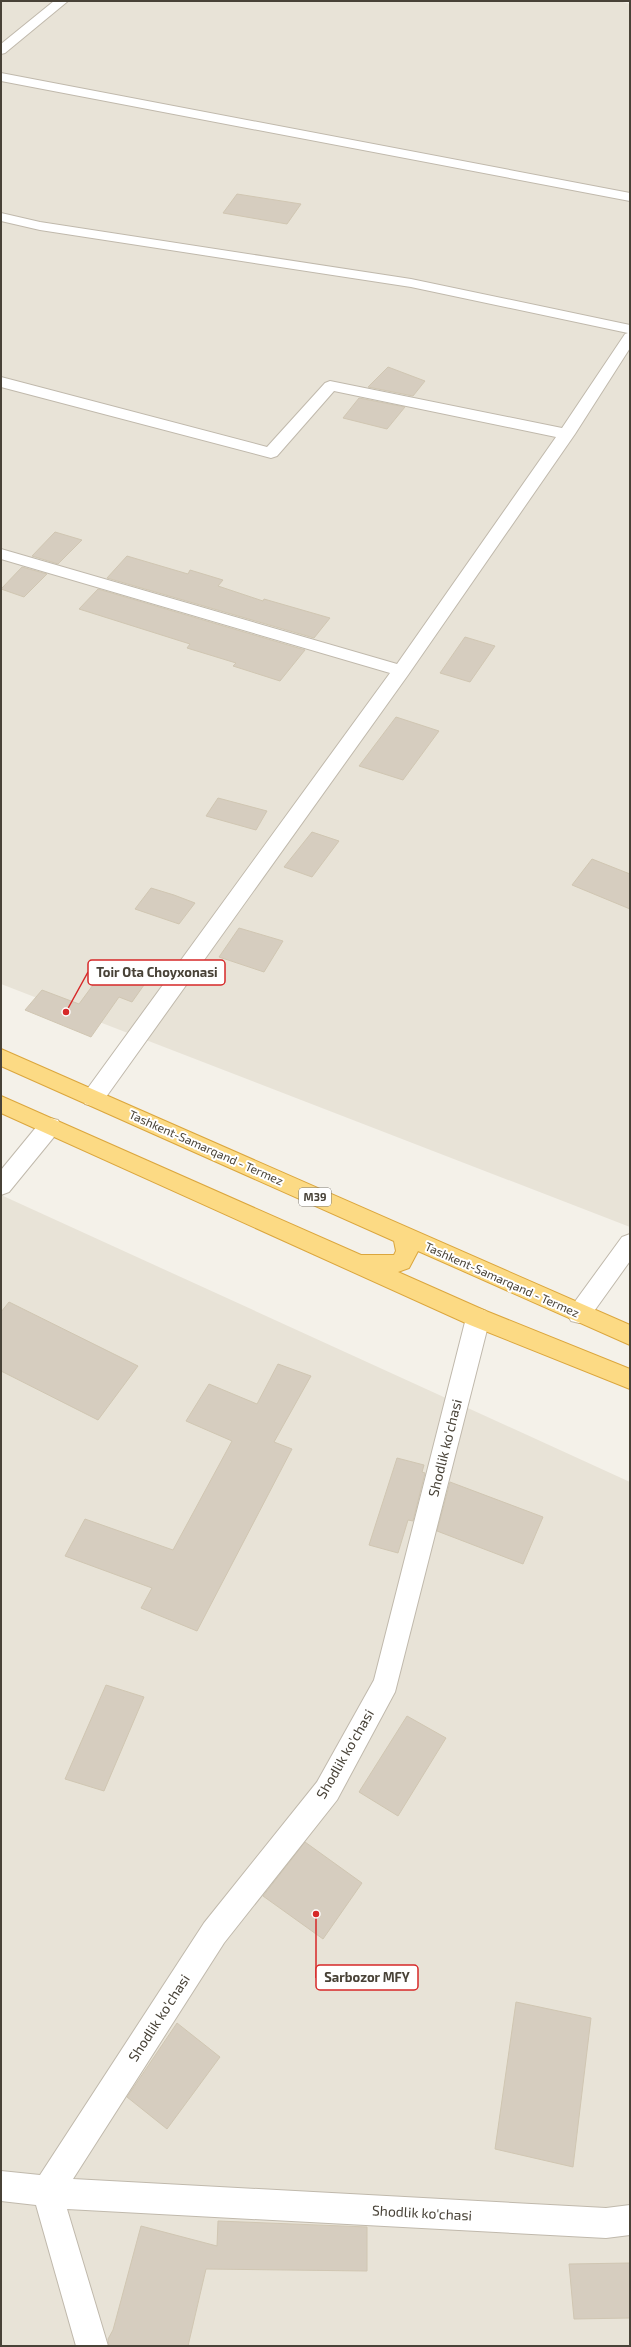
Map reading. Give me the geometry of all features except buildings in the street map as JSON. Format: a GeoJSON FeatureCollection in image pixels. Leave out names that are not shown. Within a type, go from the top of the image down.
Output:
{"type":"FeatureCollection","features":[{"type":"Feature","properties":{"kind":"highway","name":"Tashkent-Samarqand - Termez"},"geometry":{"type":"LineString","coordinates":[[1,1056],[579,1314],[630,1335]]}},
{"type":"Feature","properties":{"kind":"highway"},"geometry":{"type":"LineString","coordinates":[[1,1104],[478,1318],[630,1379]]}},
{"type":"Feature","properties":{"kind":"highway"},"geometry":{"type":"LineString","coordinates":[[354,1263],[388,1265],[401,1262],[407,1252],[404,1236]]}},
{"type":"Feature","properties":{"kind":"street"},"geometry":{"type":"LineString","coordinates":[[1,50],[62,1]]}},
{"type":"Feature","properties":{"kind":"street"},"geometry":{"type":"LineString","coordinates":[[1,77],[630,197]]}},
{"type":"Feature","properties":{"kind":"street"},"geometry":{"type":"LineString","coordinates":[[1,217],[40,226],[411,283],[630,329]]}},
{"type":"Feature","properties":{"kind":"street"},"geometry":{"type":"LineString","coordinates":[[93,1098],[402,671],[567,434],[630,337]]}},
{"type":"Feature","properties":{"kind":"street"},"geometry":{"type":"LineString","coordinates":[[1,382],[271,453],[330,386],[567,434]]}},
{"type":"Feature","properties":{"kind":"street"},"geometry":{"type":"LineString","coordinates":[[1,554],[402,671]]}},
{"type":"Feature","properties":{"kind":"street"},"geometry":{"type":"LineString","coordinates":[[1,1186],[50,1126]]}},
{"type":"Feature","properties":{"kind":"street"},"geometry":{"type":"LineString","coordinates":[[579,1314],[630,1243]]}},
{"type":"Feature","properties":{"kind":"street","name":"Shodlik ko'chasi"},"geometry":{"type":"LineString","coordinates":[[47,2192],[214,1934],[327,1791],[386,1683],[478,1318]]}},
{"type":"Feature","properties":{"kind":"street","name":"Shodlik ko'chasi"},"geometry":{"type":"LineString","coordinates":[[1,2186],[47,2192],[606,2223],[630,2220]]}},
{"type":"Feature","properties":{"kind":"street"},"geometry":{"type":"LineString","coordinates":[[47,2192],[92,2346]]}},
{"type":"Feature","properties":{"kind":"shaded area"},"geometry":{"type":"Polygon","coordinates":[[[1,1],[619,1],[630,4],[630,1227],[1,984],[1,1]]]}},
{"type":"Feature","properties":{"kind":"shaded area"},"geometry":{"type":"Polygon","coordinates":[[[1,1195],[630,1482],[630,2346],[1,2346],[1,1195]]]}},
{"type":"Feature","properties":{"kind":"place","name":"Toir Ota Choyxonasi"},"geometry":{"type":"Point","coordinates":[66,1012]}},
{"type":"Feature","properties":{"kind":"place","name":"Sarbozor MFY"},"geometry":{"type":"Point","coordinates":[316,1914]}}]}
